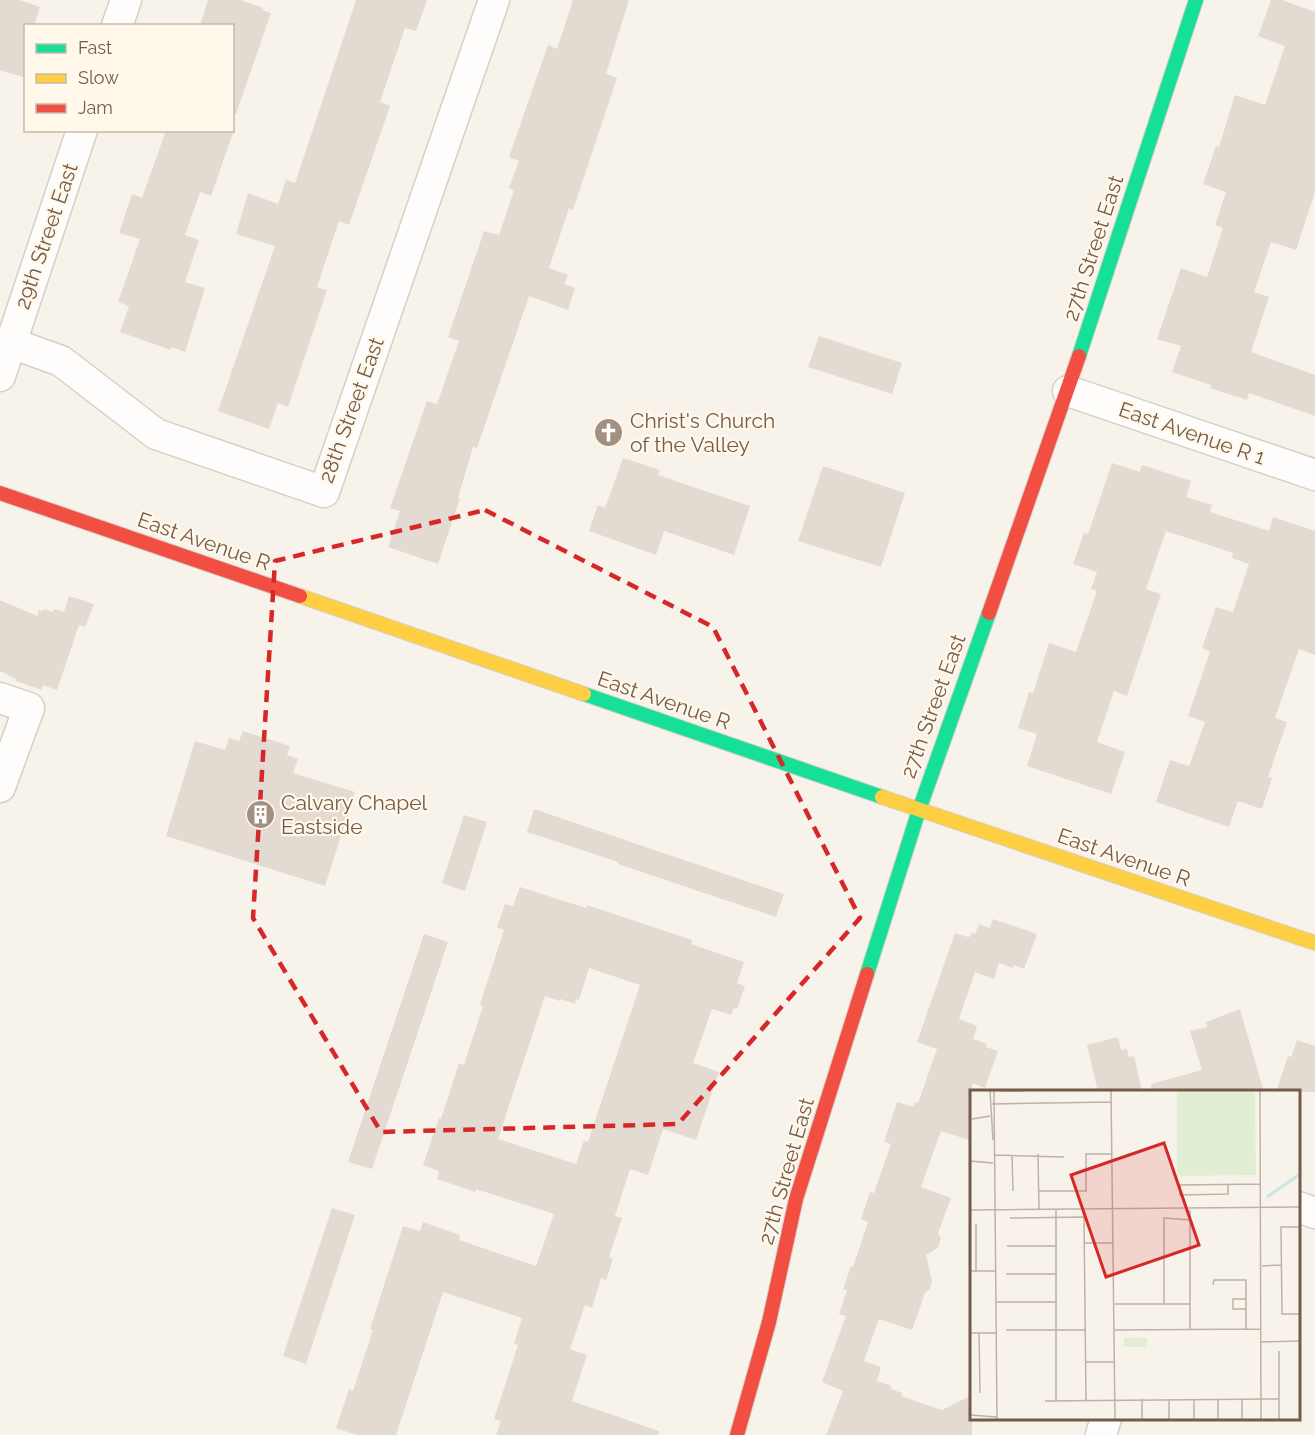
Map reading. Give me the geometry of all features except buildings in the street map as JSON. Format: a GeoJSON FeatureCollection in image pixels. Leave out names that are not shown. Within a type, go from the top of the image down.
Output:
{"type":"FeatureCollection","features":[{"type":"Feature","properties":{"kind":"street"},"geometry":{"type":"LineString","coordinates":[[118,24],[126,0]]}},
{"type":"Feature","properties":{"kind":"street","name":"28th Street East"},"geometry":{"type":"LineString","coordinates":[[11,343],[61,361],[156,434],[324,492],[494,0]]}},
{"type":"Feature","properties":{"kind":"street","name":"27th Street East"},"geometry":{"type":"LineString","coordinates":[[737,1435],[769,1322],[796,1199],[919,810],[1068,391],[1196,0]]}},
{"type":"Feature","properties":{"kind":"street","name":"29th Street East"},"geometry":{"type":"LineString","coordinates":[[0,376],[81,132]]}},
{"type":"Feature","properties":{"kind":"street","name":"East Avenue R 1"},"geometry":{"type":"LineString","coordinates":[[1068,391],[1315,475]]}},
{"type":"Feature","properties":{"kind":"street","name":"East Avenue R"},"geometry":{"type":"LineString","coordinates":[[0,493],[919,810],[1315,943]]}},
{"type":"Feature","properties":{"kind":"street"},"geometry":{"type":"LineString","coordinates":[[0,698],[29,708],[0,787]]}},
{"type":"Feature","properties":{"kind":"street"},"geometry":{"type":"LineString","coordinates":[[1300,1207],[1315,1213]]}},
{"type":"Feature","properties":{"kind":"street"},"geometry":{"type":"LineString","coordinates":[[1101,1435],[1106,1420]]}},
{"type":"Feature","properties":{"kind":"highlighted area"},"geometry":{"type":"Polygon","coordinates":[[[485,510],[713,627],[860,918],[678,1124],[381,1132],[253,918],[275,561],[485,510]]]}},
{"type":"Feature","properties":{"kind":"traffic: fast"},"geometry":{"type":"LineString","coordinates":[[1079,356],[1196,0]]}},
{"type":"Feature","properties":{"kind":"traffic: fast"},"geometry":{"type":"LineString","coordinates":[[867,974],[919,810],[989,613]]}},
{"type":"Feature","properties":{"kind":"traffic: fast"},"geometry":{"type":"LineString","coordinates":[[584,694],[882,797]]}},
{"type":"Feature","properties":{"kind":"traffic: slow"},"geometry":{"type":"LineString","coordinates":[[300,596],[584,694]]}},
{"type":"Feature","properties":{"kind":"traffic: slow"},"geometry":{"type":"LineString","coordinates":[[882,797],[1315,943]]}},
{"type":"Feature","properties":{"kind":"traffic: jam"},"geometry":{"type":"LineString","coordinates":[[989,613],[1079,356]]}},
{"type":"Feature","properties":{"kind":"traffic: jam"},"geometry":{"type":"LineString","coordinates":[[0,493],[300,596]]}},
{"type":"Feature","properties":{"kind":"traffic: jam"},"geometry":{"type":"LineString","coordinates":[[737,1435],[769,1322],[796,1199],[867,974]]}},
{"type":"Feature","properties":{"kind":"place","name":"Christ's Church of the Valley"},"geometry":{"type":"Point","coordinates":[609,432]}},
{"type":"Feature","properties":{"kind":"place","name":"Calvary Chapel Eastside"},"geometry":{"type":"Point","coordinates":[260,814]}}]}
